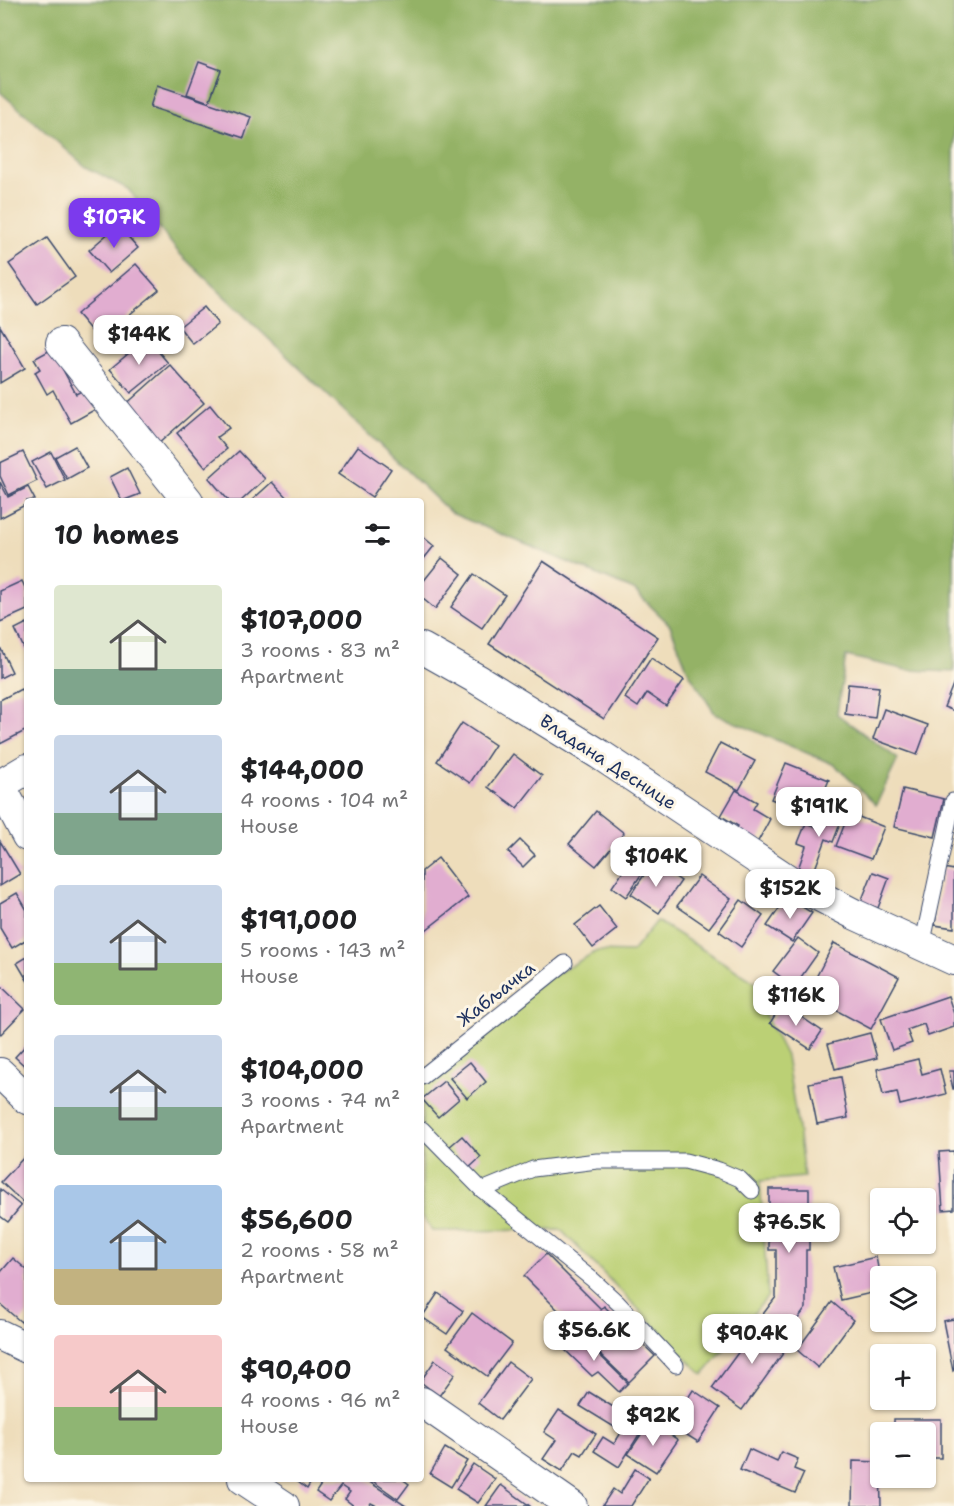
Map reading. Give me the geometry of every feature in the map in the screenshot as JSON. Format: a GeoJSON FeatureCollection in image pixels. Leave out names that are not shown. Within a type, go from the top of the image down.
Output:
{"type":"FeatureCollection","features":[{"type":"Feature","properties":{"kind":"street"},"geometry":{"type":"LineString","coordinates":[[61,343],[186,498]]}},
{"type":"Feature","properties":{"kind":"street","name":"Владана Деснице"},"geometry":{"type":"LineString","coordinates":[[424,649],[599,754],[790,881],[954,960]]}},
{"type":"Feature","properties":{"kind":"street"},"geometry":{"type":"LineString","coordinates":[[24,770],[0,785],[24,830]]}},
{"type":"Feature","properties":{"kind":"street"},"geometry":{"type":"LineString","coordinates":[[0,1073],[24,1097]]}},
{"type":"Feature","properties":{"kind":"street"},"geometry":{"type":"LineString","coordinates":[[0,1335],[24,1347]]}},
{"type":"Feature","properties":{"kind":"street"},"geometry":{"type":"LineString","coordinates":[[424,1402],[572,1506]]}},
{"type":"Feature","properties":{"kind":"street"},"geometry":{"type":"LineString","coordinates":[[248,1482],[284,1506]]}},
{"type":"Feature","properties":{"kind":"lane"},"geometry":{"type":"LineString","coordinates":[[922,946],[953,801]]}},
{"type":"Feature","properties":{"kind":"lane","name":"Жабљачка"},"geometry":{"type":"LineString","coordinates":[[424,1075],[566,963]]}},
{"type":"Feature","properties":{"kind":"lane"},"geometry":{"type":"LineString","coordinates":[[424,1131],[482,1190],[618,1303],[676,1365]]}},
{"type":"Feature","properties":{"kind":"lane"},"geometry":{"type":"LineString","coordinates":[[482,1190],[533,1169],[597,1161],[685,1161],[719,1170],[740,1179],[752,1191]]}},
{"type":"Feature","properties":{"kind":"green space"},"geometry":{"type":"Polygon","coordinates":[[[0,0],[954,0],[954,672],[907,670],[846,656],[837,714],[898,759],[876,805],[835,765],[715,714],[689,673],[670,625],[634,590],[451,513],[179,253],[128,189],[86,167],[0,92],[0,0]]]}},
{"type":"Feature","properties":{"kind":"green space"},"geometry":{"type":"Polygon","coordinates":[[[657,921],[774,994],[765,1015],[786,1056],[804,1177],[760,1181],[768,1296],[703,1375],[561,1230],[432,1231],[424,1218],[424,1075],[547,979],[597,951],[632,952],[657,921]]]}},
{"type":"Feature","properties":{"kind":"building"},"geometry":{"type":"Polygon","coordinates":[[[199,62],[221,70],[209,102],[187,94],[199,62]]]}},
{"type":"Feature","properties":{"kind":"building"},"geometry":{"type":"Polygon","coordinates":[[[157,85],[251,117],[244,138],[150,107],[157,85]]]}},
{"type":"Feature","properties":{"kind":"building"},"geometry":{"type":"Polygon","coordinates":[[[118,225],[138,248],[109,273],[89,250],[118,225]]]}},
{"type":"Feature","properties":{"kind":"building"},"geometry":{"type":"Polygon","coordinates":[[[47,238],[75,277],[37,304],[9,264],[47,238]]]}},
{"type":"Feature","properties":{"kind":"building"},"geometry":{"type":"Polygon","coordinates":[[[136,264],[159,290],[99,340],[77,314],[136,264]]]}},
{"type":"Feature","properties":{"kind":"building"},"geometry":{"type":"Polygon","coordinates":[[[204,307],[218,324],[193,344],[179,327],[204,307]]]}},
{"type":"Feature","properties":{"kind":"building"},"geometry":{"type":"Polygon","coordinates":[[[0,326],[25,368],[0,383],[0,326]]]}},
{"type":"Feature","properties":{"kind":"building"},"geometry":{"type":"Polygon","coordinates":[[[147,338],[168,363],[131,393],[110,369],[147,338]]]}},
{"type":"Feature","properties":{"kind":"building"},"geometry":{"type":"Polygon","coordinates":[[[54,348],[76,394],[85,389],[96,409],[71,423],[53,390],[47,394],[35,372],[40,369],[34,359],[54,348]]]}},
{"type":"Feature","properties":{"kind":"building"},"geometry":{"type":"Polygon","coordinates":[[[170,365],[204,403],[157,445],[123,407],[170,365]]]}},
{"type":"Feature","properties":{"kind":"building"},"geometry":{"type":"Polygon","coordinates":[[[210,405],[229,428],[217,437],[227,449],[205,467],[177,433],[210,405]]]}},
{"type":"Feature","properties":{"kind":"building"},"geometry":{"type":"Polygon","coordinates":[[[75,446],[87,468],[67,479],[55,457],[75,446]]]}},
{"type":"Feature","properties":{"kind":"building"},"geometry":{"type":"Polygon","coordinates":[[[358,446],[391,469],[372,497],[338,474],[358,446]]]}},
{"type":"Feature","properties":{"kind":"building"},"geometry":{"type":"Polygon","coordinates":[[[239,451],[265,479],[244,498],[226,498],[209,478],[239,451]]]}},
{"type":"Feature","properties":{"kind":"building"},"geometry":{"type":"Polygon","coordinates":[[[23,452],[37,481],[9,495],[0,476],[0,463],[23,452]]]}},
{"type":"Feature","properties":{"kind":"building"},"geometry":{"type":"Polygon","coordinates":[[[51,452],[65,480],[47,489],[32,462],[51,452]]]}},
{"type":"Feature","properties":{"kind":"building"},"geometry":{"type":"Polygon","coordinates":[[[127,468],[140,494],[130,498],[120,498],[110,477],[127,468]]]}},
{"type":"Feature","properties":{"kind":"building"},"geometry":{"type":"Polygon","coordinates":[[[0,482],[8,497],[28,487],[34,498],[24,498],[24,506],[0,518],[0,482]]]}},
{"type":"Feature","properties":{"kind":"building"},"geometry":{"type":"Polygon","coordinates":[[[272,482],[287,498],[254,498],[272,482]]]}},
{"type":"Feature","properties":{"kind":"building"},"geometry":{"type":"Polygon","coordinates":[[[424,538],[434,546],[424,558],[424,538]]]}},
{"type":"Feature","properties":{"kind":"building"},"geometry":{"type":"Polygon","coordinates":[[[442,558],[462,574],[435,609],[424,600],[424,580],[442,558]]]}},
{"type":"Feature","properties":{"kind":"building"},"geometry":{"type":"Polygon","coordinates":[[[543,561],[658,637],[604,719],[489,644],[543,561]]]}},
{"type":"Feature","properties":{"kind":"building"},"geometry":{"type":"Polygon","coordinates":[[[474,574],[505,595],[482,628],[451,607],[474,574]]]}},
{"type":"Feature","properties":{"kind":"building"},"geometry":{"type":"Polygon","coordinates":[[[22,581],[24,611],[0,622],[0,591],[22,581]]]}},
{"type":"Feature","properties":{"kind":"building"},"geometry":{"type":"Polygon","coordinates":[[[24,624],[24,648],[15,629],[24,624]]]}},
{"type":"Feature","properties":{"kind":"building"},"geometry":{"type":"Polygon","coordinates":[[[0,647],[12,672],[0,678],[0,647]]]}},
{"type":"Feature","properties":{"kind":"building"},"geometry":{"type":"Polygon","coordinates":[[[651,658],[684,680],[666,706],[647,693],[638,707],[625,698],[651,658]]]}},
{"type":"Feature","properties":{"kind":"building"},"geometry":{"type":"Polygon","coordinates":[[[954,682],[954,711],[944,707],[954,682]]]}},
{"type":"Feature","properties":{"kind":"building"},"geometry":{"type":"Polygon","coordinates":[[[848,684],[879,687],[875,718],[845,714],[848,684]]]}},
{"type":"Feature","properties":{"kind":"building"},"geometry":{"type":"Polygon","coordinates":[[[21,689],[24,695],[24,732],[0,744],[0,700],[21,689]]]}},
{"type":"Feature","properties":{"kind":"building"},"geometry":{"type":"Polygon","coordinates":[[[884,709],[928,725],[917,755],[873,739],[884,709]]]}},
{"type":"Feature","properties":{"kind":"building"},"geometry":{"type":"Polygon","coordinates":[[[462,723],[495,745],[470,783],[437,761],[462,723]]]}},
{"type":"Feature","properties":{"kind":"building"},"geometry":{"type":"Polygon","coordinates":[[[720,743],[755,761],[739,790],[705,772],[720,743]]]}},
{"type":"Feature","properties":{"kind":"building"},"geometry":{"type":"Polygon","coordinates":[[[513,754],[542,776],[517,808],[488,787],[513,754]]]}},
{"type":"Feature","properties":{"kind":"building"},"geometry":{"type":"Polygon","coordinates":[[[786,763],[829,780],[814,816],[771,799],[786,763]]]}},
{"type":"Feature","properties":{"kind":"building"},"geometry":{"type":"Polygon","coordinates":[[[903,789],[944,799],[935,837],[894,827],[903,789]]]}},
{"type":"Feature","properties":{"kind":"building"},"geometry":{"type":"Polygon","coordinates":[[[736,790],[757,802],[753,809],[770,819],[756,845],[734,833],[738,826],[721,816],[736,790]]]}},
{"type":"Feature","properties":{"kind":"building"},"geometry":{"type":"Polygon","coordinates":[[[825,803],[845,811],[833,842],[826,839],[812,877],[797,872],[806,846],[798,843],[806,823],[816,827],[825,803]]]}},
{"type":"Feature","properties":{"kind":"building"},"geometry":{"type":"Polygon","coordinates":[[[596,811],[624,833],[596,866],[569,844],[596,811]]]}},
{"type":"Feature","properties":{"kind":"building"},"geometry":{"type":"Polygon","coordinates":[[[849,813],[884,827],[871,859],[836,846],[849,813]]]}},
{"type":"Feature","properties":{"kind":"building"},"geometry":{"type":"Polygon","coordinates":[[[520,840],[535,855],[523,867],[508,852],[520,840]]]}},
{"type":"Feature","properties":{"kind":"building"},"geometry":{"type":"Polygon","coordinates":[[[0,841],[20,874],[0,886],[0,841]]]}},
{"type":"Feature","properties":{"kind":"building"},"geometry":{"type":"Polygon","coordinates":[[[633,856],[647,866],[626,897],[612,887],[633,856]]]}},
{"type":"Feature","properties":{"kind":"building"},"geometry":{"type":"Polygon","coordinates":[[[438,858],[468,897],[424,931],[424,869],[438,858]]]}},
{"type":"Feature","properties":{"kind":"building"},"geometry":{"type":"Polygon","coordinates":[[[653,862],[681,881],[659,913],[631,894],[653,862]]]}},
{"type":"Feature","properties":{"kind":"building"},"geometry":{"type":"Polygon","coordinates":[[[943,868],[954,870],[954,928],[935,925],[943,868]]]}},
{"type":"Feature","properties":{"kind":"building"},"geometry":{"type":"Polygon","coordinates":[[[873,872],[889,878],[878,908],[861,902],[873,872]]]}},
{"type":"Feature","properties":{"kind":"building"},"geometry":{"type":"Polygon","coordinates":[[[699,876],[731,899],[709,928],[677,906],[699,876]]]}},
{"type":"Feature","properties":{"kind":"building"},"geometry":{"type":"Polygon","coordinates":[[[17,893],[24,905],[24,941],[12,948],[0,928],[0,903],[17,893]]]}},
{"type":"Feature","properties":{"kind":"building"},"geometry":{"type":"Polygon","coordinates":[[[787,897],[812,913],[792,942],[767,926],[787,897]]]}},
{"type":"Feature","properties":{"kind":"building"},"geometry":{"type":"Polygon","coordinates":[[[741,900],[763,916],[741,947],[719,931],[741,900]]]}},
{"type":"Feature","properties":{"kind":"building"},"geometry":{"type":"Polygon","coordinates":[[[599,906],[617,929],[593,948],[575,925],[599,906]]]}},
{"type":"Feature","properties":{"kind":"building"},"geometry":{"type":"Polygon","coordinates":[[[798,938],[818,953],[794,987],[773,971],[798,938]]]}},
{"type":"Feature","properties":{"kind":"building"},"geometry":{"type":"Polygon","coordinates":[[[834,943],[899,977],[871,1029],[817,1000],[822,991],[812,985],[834,943]]]}},
{"type":"Feature","properties":{"kind":"building"},"geometry":{"type":"Polygon","coordinates":[[[24,959],[24,975],[17,963],[24,959]]]}},
{"type":"Feature","properties":{"kind":"building"},"geometry":{"type":"Polygon","coordinates":[[[0,985],[24,1010],[0,1035],[0,985]]]}},
{"type":"Feature","properties":{"kind":"building"},"geometry":{"type":"Polygon","coordinates":[[[948,996],[954,1014],[954,1027],[928,1036],[924,1024],[907,1030],[912,1043],[892,1050],[881,1019],[948,996]]]}},
{"type":"Feature","properties":{"kind":"building"},"geometry":{"type":"Polygon","coordinates":[[[782,1004],[822,1031],[810,1049],[770,1023],[782,1004]]]}},
{"type":"Feature","properties":{"kind":"building"},"geometry":{"type":"Polygon","coordinates":[[[870,1033],[877,1058],[835,1069],[828,1044],[870,1033]]]}},
{"type":"Feature","properties":{"kind":"building"},"geometry":{"type":"Polygon","coordinates":[[[24,1047],[24,1065],[15,1057],[24,1047]]]}},
{"type":"Feature","properties":{"kind":"building"},"geometry":{"type":"Polygon","coordinates":[[[918,1059],[922,1074],[940,1069],[946,1094],[900,1105],[897,1092],[883,1095],[877,1069],[918,1059]]]}},
{"type":"Feature","properties":{"kind":"building"},"geometry":{"type":"Polygon","coordinates":[[[470,1062],[486,1082],[467,1098],[450,1078],[470,1062]]]}},
{"type":"Feature","properties":{"kind":"building"},"geometry":{"type":"Polygon","coordinates":[[[949,1071],[954,1071],[954,1089],[953,1089],[949,1071]]]}},
{"type":"Feature","properties":{"kind":"building"},"geometry":{"type":"Polygon","coordinates":[[[841,1077],[848,1118],[817,1124],[809,1083],[841,1077]]]}},
{"type":"Feature","properties":{"kind":"building"},"geometry":{"type":"Polygon","coordinates":[[[444,1081],[459,1099],[438,1117],[424,1101],[424,1097],[444,1081]]]}},
{"type":"Feature","properties":{"kind":"building"},"geometry":{"type":"Polygon","coordinates":[[[462,1136],[481,1157],[468,1169],[449,1147],[462,1136]]]}},
{"type":"Feature","properties":{"kind":"building"},"geometry":{"type":"Polygon","coordinates":[[[954,1151],[954,1209],[943,1210],[939,1152],[954,1151]]]}},
{"type":"Feature","properties":{"kind":"building"},"geometry":{"type":"Polygon","coordinates":[[[24,1157],[24,1203],[1,1182],[24,1157]]]}},
{"type":"Feature","properties":{"kind":"building"},"geometry":{"type":"Polygon","coordinates":[[[0,1189],[21,1206],[8,1222],[0,1216],[0,1189]]]}},
{"type":"Feature","properties":{"kind":"building"},"geometry":{"type":"Polygon","coordinates":[[[769,1189],[809,1189],[806,1308],[788,1332],[763,1314],[776,1297],[776,1250],[769,1250],[769,1189]]]}},
{"type":"Feature","properties":{"kind":"building"},"geometry":{"type":"Polygon","coordinates":[[[546,1254],[601,1309],[604,1306],[655,1356],[629,1382],[578,1333],[585,1326],[579,1331],[524,1276],[546,1254]]]}},
{"type":"Feature","properties":{"kind":"building"},"geometry":{"type":"Polygon","coordinates":[[[876,1257],[878,1266],[870,1266],[870,1293],[841,1300],[833,1267],[876,1257]]]}},
{"type":"Feature","properties":{"kind":"building"},"geometry":{"type":"Polygon","coordinates":[[[13,1258],[24,1267],[24,1318],[21,1322],[0,1304],[0,1273],[13,1258]]]}},
{"type":"Feature","properties":{"kind":"building"},"geometry":{"type":"Polygon","coordinates":[[[438,1293],[463,1311],[447,1334],[424,1318],[424,1314],[438,1293]]]}},
{"type":"Feature","properties":{"kind":"building"},"geometry":{"type":"Polygon","coordinates":[[[832,1302],[853,1320],[818,1368],[797,1350],[832,1302]]]}},
{"type":"Feature","properties":{"kind":"building"},"geometry":{"type":"Polygon","coordinates":[[[472,1313],[512,1343],[487,1376],[447,1347],[472,1313]]]}},
{"type":"Feature","properties":{"kind":"building"},"geometry":{"type":"Polygon","coordinates":[[[954,1319],[954,1370],[953,1371],[943,1321],[954,1319]]]}},
{"type":"Feature","properties":{"kind":"building"},"geometry":{"type":"Polygon","coordinates":[[[762,1320],[792,1341],[742,1410],[712,1388],[762,1320]]]}},
{"type":"Feature","properties":{"kind":"building"},"geometry":{"type":"Polygon","coordinates":[[[577,1333],[628,1383],[619,1392],[598,1372],[592,1376],[563,1348],[577,1333]]]}},
{"type":"Feature","properties":{"kind":"building"},"geometry":{"type":"Polygon","coordinates":[[[435,1360],[455,1374],[439,1396],[424,1385],[424,1376],[435,1360]]]}},
{"type":"Feature","properties":{"kind":"building"},"geometry":{"type":"Polygon","coordinates":[[[508,1362],[531,1379],[500,1420],[478,1403],[508,1362]]]}},
{"type":"Feature","properties":{"kind":"building"},"geometry":{"type":"Polygon","coordinates":[[[693,1390],[720,1408],[698,1442],[671,1425],[693,1390]]]}},
{"type":"Feature","properties":{"kind":"building"},"geometry":{"type":"Polygon","coordinates":[[[589,1392],[628,1416],[619,1430],[580,1406],[589,1392]]]}},
{"type":"Feature","properties":{"kind":"building"},"geometry":{"type":"Polygon","coordinates":[[[559,1410],[596,1434],[582,1455],[575,1451],[562,1471],[543,1459],[556,1440],[544,1432],[559,1410]]]}},
{"type":"Feature","properties":{"kind":"building"},"geometry":{"type":"Polygon","coordinates":[[[634,1412],[648,1420],[619,1467],[594,1451],[603,1437],[614,1444],[634,1412]]]}},
{"type":"Feature","properties":{"kind":"building"},"geometry":{"type":"Polygon","coordinates":[[[894,1419],[941,1419],[941,1458],[936,1458],[936,1422],[894,1422],[894,1419]]]}},
{"type":"Feature","properties":{"kind":"building"},"geometry":{"type":"Polygon","coordinates":[[[650,1421],[678,1440],[656,1472],[628,1454],[650,1421]]]}},
{"type":"Feature","properties":{"kind":"building"},"geometry":{"type":"Polygon","coordinates":[[[445,1448],[467,1461],[451,1487],[430,1474],[445,1448]]]}},
{"type":"Feature","properties":{"kind":"building"},"geometry":{"type":"Polygon","coordinates":[[[749,1449],[777,1462],[781,1452],[798,1459],[794,1469],[804,1473],[795,1493],[740,1470],[749,1449]]]}},
{"type":"Feature","properties":{"kind":"building"},"geometry":{"type":"Polygon","coordinates":[[[853,1461],[870,1462],[870,1488],[881,1488],[881,1506],[852,1506],[853,1461]]]}},
{"type":"Feature","properties":{"kind":"building"},"geometry":{"type":"Polygon","coordinates":[[[473,1464],[495,1479],[478,1503],[456,1489],[473,1464]]]}},
{"type":"Feature","properties":{"kind":"building"},"geometry":{"type":"Polygon","coordinates":[[[635,1469],[649,1478],[631,1506],[602,1506],[613,1489],[620,1494],[635,1469]]]}},
{"type":"Feature","properties":{"kind":"building"},"geometry":{"type":"Polygon","coordinates":[[[298,1482],[311,1482],[307,1489],[298,1482]]]}},
{"type":"Feature","properties":{"kind":"building"},"geometry":{"type":"Polygon","coordinates":[[[323,1482],[370,1482],[406,1506],[377,1506],[371,1503],[369,1506],[354,1506],[345,1499],[350,1492],[341,1486],[329,1501],[316,1492],[323,1482]]]}},
{"type":"Feature","properties":{"kind":"building"},"geometry":{"type":"Polygon","coordinates":[[[374,1482],[406,1482],[409,1484],[398,1499],[374,1482]]]}},
{"type":"Feature","properties":{"kind":"building"},"geometry":{"type":"Polygon","coordinates":[[[501,1485],[530,1506],[486,1506],[501,1485]]]}}]}
